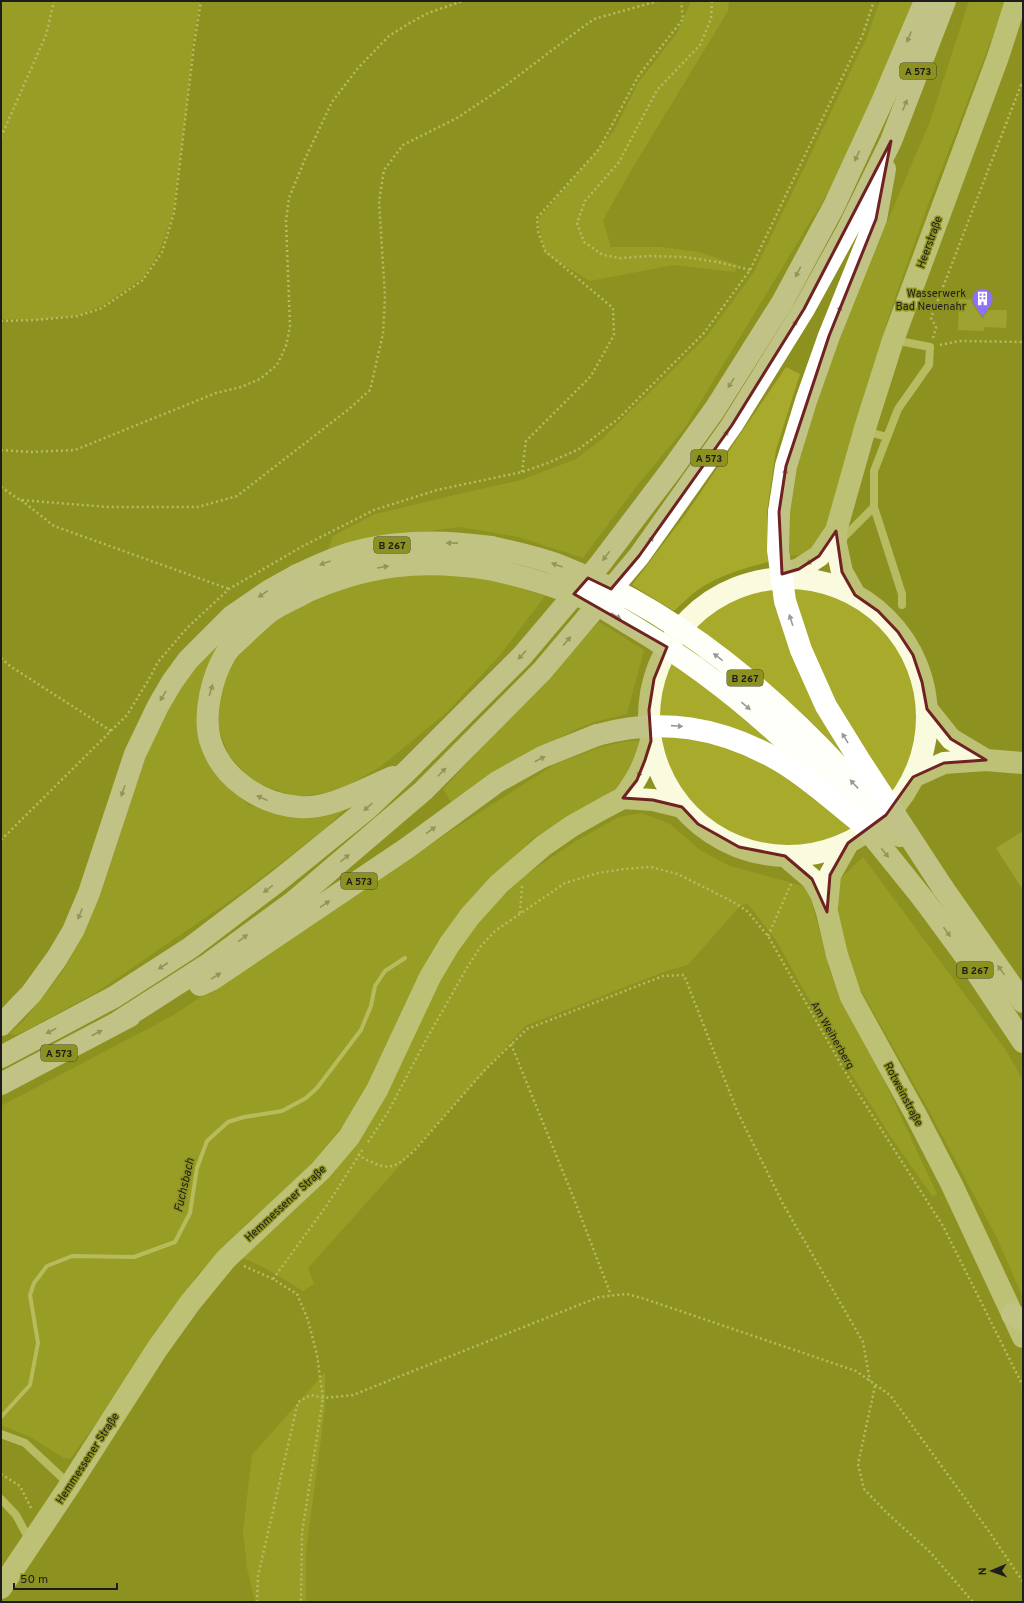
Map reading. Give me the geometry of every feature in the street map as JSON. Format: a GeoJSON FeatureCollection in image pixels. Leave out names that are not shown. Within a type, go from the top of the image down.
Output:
{"type":"FeatureCollection","features":[{"type":"Feature","properties":{"kind":"highway","name":"A 573"},"geometry":{"type":"LineString","coordinates":[[1,1057],[114,997],[190,948],[284,876],[367,808],[407,771],[522,656],[600,564],[672,469],[715,409],[783,301],[834,206],[882,102],[924,1]]}},
{"type":"Feature","properties":{"kind":"highway","name":"A 573"},"geometry":{"type":"LineString","coordinates":[[118,1022],[207,965],[292,902],[423,791],[542,671],[639,556],[732,425],[804,309],[849,227],[891,141],[945,1]]}},
{"type":"Feature","properties":{"kind":"highway","name":"A 573"},"geometry":{"type":"LineString","coordinates":[[891,141],[876,219],[829,336],[806,401],[786,466],[779,512],[778,550],[785,601],[801,650],[826,706],[943,888]]}},
{"type":"Feature","properties":{"kind":"highway","name":"A 573"},"geometry":{"type":"LineString","coordinates":[[301,583],[226,654],[209,695],[208,720],[210,739],[218,757],[230,774],[243,787],[259,797],[278,804],[300,808],[323,805],[407,771]]}},
{"type":"Feature","properties":{"kind":"highway"},"geometry":{"type":"LineString","coordinates":[[1,1025],[32,994],[58,958],[73,931],[89,892],[135,754],[158,706],[172,682],[188,660],[232,616],[270,590],[301,583]]}},
{"type":"Feature","properties":{"kind":"highway","name":"A 573"},"geometry":{"type":"LineString","coordinates":[[1,1084],[118,1022],[213,979],[407,848],[497,782],[542,757],[597,735],[634,726],[666,725],[692,727],[720,734],[748,744],[779,760],[798,773],[861,823]]}},
{"type":"Feature","properties":{"kind":"main road","name":"Heerstraße"},"geometry":{"type":"LineString","coordinates":[[855,595],[842,572],[836,538],[865,431],[893,340],[998,57],[1016,1]]}},
{"type":"Feature","properties":{"kind":"main road","name":"Heerstraße"},"geometry":{"type":"LineString","coordinates":[[766,579],[799,569],[819,556],[836,538]]}},
{"type":"Feature","properties":{"kind":"main road","name":"B 267"},"geometry":{"type":"LineString","coordinates":[[301,583],[323,563],[365,549],[418,542],[463,543],[525,554],[596,581],[627,597],[664,619],[731,667],[792,720],[823,750],[879,810],[943,888],[1023,1002]]}},
{"type":"Feature","properties":{"kind":"main road","name":"B 267"},"geometry":{"type":"LineString","coordinates":[[301,583],[395,565],[442,563],[489,569],[522,576],[554,586],[586,599],[650,636],[684,658],[742,703],[778,734],[835,792],[924,900],[1023,1042]]}},
{"type":"Feature","properties":{"kind":"main road"},"geometry":{"type":"LineString","coordinates":[[796,578],[827,583],[855,595],[878,611],[898,632],[912,655],[922,682],[927,709],[924,744],[913,777],[901,797],[886,815],[868,831],[848,842],[817,853],[785,856],[762,854],[732,844],[718,837],[698,824],[682,807],[662,776],[651,741],[649,710],[654,679],[666,649],[684,624],[707,603],[735,588],[766,579],[796,578]]}},
{"type":"Feature","properties":{"kind":"main road"},"geometry":{"type":"LineString","coordinates":[[927,709],[950,739],[986,760]]}},
{"type":"Feature","properties":{"kind":"main road"},"geometry":{"type":"LineString","coordinates":[[623,798],[637,780],[651,741]]}},
{"type":"Feature","properties":{"kind":"main road"},"geometry":{"type":"LineString","coordinates":[[913,777],[944,762],[986,760],[1023,763]]}},
{"type":"Feature","properties":{"kind":"main road"},"geometry":{"type":"LineString","coordinates":[[623,798],[653,800],[682,807]]}},
{"type":"Feature","properties":{"kind":"main road","name":"Hemmessener Straße"},"geometry":{"type":"LineString","coordinates":[[1,1588],[70,1485],[157,1349],[190,1303],[226,1259],[320,1171],[349,1137],[377,1090],[430,977],[449,945],[470,916],[499,884],[543,846],[572,826],[623,798]]}},
{"type":"Feature","properties":{"kind":"main road"},"geometry":{"type":"LineString","coordinates":[[827,912],[830,875],[848,842]]}},
{"type":"Feature","properties":{"kind":"main road","name":"Rotweinstraße"},"geometry":{"type":"LineString","coordinates":[[785,856],[812,878],[821,894],[827,912],[837,955],[851,998],[938,1157],[1018,1317],[1023,1336]]}},
{"type":"Feature","properties":{"kind":"lane"},"geometry":{"type":"LineString","coordinates":[[893,340],[930,347],[928,366],[898,409],[874,471],[874,507],[902,594],[902,605]]}},
{"type":"Feature","properties":{"kind":"lane"},"geometry":{"type":"LineString","coordinates":[[865,431],[887,437]]}},
{"type":"Feature","properties":{"kind":"lane"},"geometry":{"type":"LineString","coordinates":[[836,538],[874,507]]}},
{"type":"Feature","properties":{"kind":"lane"},"geometry":{"type":"LineString","coordinates":[[1,1434],[25,1443],[70,1485]]}},
{"type":"Feature","properties":{"kind":"lane"},"geometry":{"type":"LineString","coordinates":[[1,1499],[36,1536]]}},
{"type":"Feature","properties":{"kind":"path"},"geometry":{"type":"LineString","coordinates":[[1,137],[46,36],[54,1]]}},
{"type":"Feature","properties":{"kind":"path"},"geometry":{"type":"LineString","coordinates":[[1,321],[36,320],[78,316],[102,308],[143,280],[162,252],[174,213],[194,45],[201,1]]}},
{"type":"Feature","properties":{"kind":"path"},"geometry":{"type":"LineString","coordinates":[[1,450],[47,452],[75,450],[216,392],[242,387],[260,379],[276,365],[286,346],[290,326],[286,221],[290,198],[305,159],[332,102],[358,68],[389,36],[428,13],[463,1]]}},
{"type":"Feature","properties":{"kind":"path"},"geometry":{"type":"LineString","coordinates":[[20,500],[108,507],[198,507],[237,496],[349,409],[370,390],[383,334],[385,296],[379,200],[384,170],[389,163],[403,145],[457,118],[505,86],[572,34],[594,19],[658,1]]}},
{"type":"Feature","properties":{"kind":"path"},"geometry":{"type":"LineString","coordinates":[[522,472],[526,441],[591,376],[614,335],[613,308],[545,250],[538,231],[536,218],[599,149],[639,75],[683,19],[681,1]]}},
{"type":"Feature","properties":{"kind":"path"},"geometry":{"type":"LineString","coordinates":[[712,1],[711,19],[700,45],[657,90],[619,162],[585,200],[577,223],[584,242],[603,255],[620,258],[651,256],[684,257],[718,262],[750,270]]}},
{"type":"Feature","properties":{"kind":"path"},"geometry":{"type":"LineString","coordinates":[[1,840],[127,715],[162,656],[187,628],[229,590],[303,546],[374,510],[437,490],[522,472],[548,463],[579,449],[618,419],[704,333],[750,270],[863,34],[874,1]]}},
{"type":"Feature","properties":{"kind":"path"},"geometry":{"type":"LineString","coordinates":[[1023,85],[1021,85],[932,318],[936,327],[930,347],[959,341],[1023,342]]}},
{"type":"Feature","properties":{"kind":"path"},"geometry":{"type":"LineString","coordinates":[[1,487],[54,526],[229,590]]}},
{"type":"Feature","properties":{"kind":"path"},"geometry":{"type":"LineString","coordinates":[[1,658],[10,666],[110,731]]}},
{"type":"Feature","properties":{"kind":"path","name":"Am Weiherberg"},"geometry":{"type":"LineString","coordinates":[[520,914],[565,883],[598,873],[651,867],[678,874],[735,903],[747,911],[768,936],[851,1082],[943,1226],[1023,1386]]}},
{"type":"Feature","properties":{"kind":"path"},"geometry":{"type":"LineString","coordinates":[[768,936],[792,881]]}},
{"type":"Feature","properties":{"kind":"path"},"geometry":{"type":"LineString","coordinates":[[359,1156],[382,1167],[392,1166],[401,1162],[414,1152],[484,1071],[528,1029],[663,976],[684,975],[737,1110],[773,1184],[783,1204],[863,1342],[870,1381]]}},
{"type":"Feature","properties":{"kind":"path"},"geometry":{"type":"LineString","coordinates":[[511,1044],[611,1295]]}},
{"type":"Feature","properties":{"kind":"path"},"geometry":{"type":"LineString","coordinates":[[226,1259],[273,1279],[297,1294],[308,1320],[317,1355],[323,1398],[302,1533],[301,1602]]}},
{"type":"Feature","properties":{"kind":"path"},"geometry":{"type":"LineString","coordinates":[[257,1602],[258,1576],[298,1402],[311,1395],[323,1398],[353,1395],[599,1297],[627,1294],[856,1371],[890,1395],[988,1530],[1023,1582]]}},
{"type":"Feature","properties":{"kind":"path"},"geometry":{"type":"LineString","coordinates":[[875,1385],[858,1464],[864,1489],[886,1512],[930,1552],[973,1602]]}},
{"type":"Feature","properties":{"kind":"path"},"geometry":{"type":"LineString","coordinates":[[1,1474],[20,1486],[36,1536]]}},
{"type":"Feature","properties":{"kind":"highlighted area"},"geometry":{"type":"Polygon","coordinates":[[[891,141],[876,219],[829,336],[786,466],[779,512],[782,574],[799,569],[819,556],[836,531],[842,572],[855,595],[878,611],[898,632],[913,655],[922,682],[927,709],[951,739],[986,760],[944,763],[913,777],[886,815],[848,843],[830,875],[827,912],[812,879],[785,856],[739,847],[698,824],[682,807],[653,800],[623,798],[637,780],[651,741],[649,710],[654,679],[667,647],[574,594],[588,578],[611,589],[639,556],[732,425],[804,309],[891,141]]]}},
{"type":"Feature","properties":{"kind":"shaded area"},"geometry":{"type":"Polygon","coordinates":[[[1,1],[200,1],[193,42],[186,113],[173,212],[160,250],[144,277],[103,305],[79,315],[41,320],[1,319],[1,1]]]}},
{"type":"Feature","properties":{"kind":"shaded area"},"geometry":{"type":"Polygon","coordinates":[[[691,1],[729,1],[728,11],[632,169],[603,220],[611,247],[662,247],[699,252],[738,265],[735,272],[674,265],[590,281],[545,254],[538,220],[614,131],[638,83],[677,33],[691,1]]]}},
{"type":"Feature","properties":{"kind":"shaded area"},"geometry":{"type":"Polygon","coordinates":[[[880,1],[913,1],[891,59],[835,181],[684,429],[636,487],[583,558],[518,537],[460,527],[377,538],[328,549],[333,536],[375,514],[521,480],[576,459],[603,438],[707,336],[754,272],[867,37],[880,1]]]}},
{"type":"Feature","properties":{"kind":"shaded area"},"geometry":{"type":"Polygon","coordinates":[[[969,1],[1006,1],[929,202],[889,315],[821,544],[804,554],[790,556],[787,509],[797,456],[816,390],[930,121],[969,1]]]}},
{"type":"Feature","properties":{"kind":"shaded area"},"geometry":{"type":"Polygon","coordinates":[[[786,367],[800,374],[776,450],[767,512],[768,562],[739,570],[703,586],[674,611],[632,585],[688,511],[786,367]]]}},
{"type":"Feature","properties":{"kind":"shaded area"},"geometry":{"type":"Polygon","coordinates":[[[381,574],[473,574],[545,596],[501,654],[446,713],[380,767],[339,791],[296,797],[252,781],[229,755],[216,723],[219,683],[250,640],[300,605],[381,574]]]}},
{"type":"Feature","properties":{"kind":"shaded area"},"geometry":{"type":"Polygon","coordinates":[[[789,587],[814,589],[839,597],[861,609],[881,625],[897,645],[909,667],[917,692],[919,717],[917,742],[909,767],[897,789],[881,809],[861,825],[839,837],[814,845],[789,847],[764,845],[739,837],[717,825],[697,809],[681,789],[669,767],[661,742],[659,717],[661,692],[669,667],[681,645],[697,625],[717,609],[739,597],[764,589],[789,587]]]}},
{"type":"Feature","properties":{"kind":"shaded area"},"geometry":{"type":"Polygon","coordinates":[[[599,622],[644,650],[627,714],[594,722],[575,730],[524,756],[452,803],[443,789],[599,622]]]}},
{"type":"Feature","properties":{"kind":"shaded area"},"geometry":{"type":"Polygon","coordinates":[[[226,633],[213,660],[214,767],[248,805],[273,812],[348,806],[326,828],[243,892],[97,992],[25,1031],[16,1035],[9,1034],[25,1019],[63,971],[82,938],[105,877],[151,737],[175,692],[226,633]]]}},
{"type":"Feature","properties":{"kind":"shaded area"},"geometry":{"type":"Polygon","coordinates":[[[643,740],[623,786],[597,799],[532,839],[461,911],[429,957],[354,1112],[292,1188],[250,1220],[198,1274],[122,1388],[70,1459],[64,1458],[30,1437],[1,1425],[1,1106],[172,1016],[460,825],[555,764],[601,747],[622,742],[643,740]]]}},
{"type":"Feature","properties":{"kind":"shaded area"},"geometry":{"type":"Polygon","coordinates":[[[642,813],[670,824],[700,850],[730,866],[803,886],[811,899],[830,971],[850,1018],[882,1076],[937,1194],[932,1196],[891,1137],[847,1067],[776,940],[747,903],[739,907],[688,965],[669,970],[525,1026],[308,1268],[314,1284],[303,1291],[267,1269],[239,1256],[318,1184],[436,982],[473,924],[527,874],[576,841],[619,817],[642,813]]]}},
{"type":"Feature","properties":{"kind":"shaded area"},"geometry":{"type":"Polygon","coordinates":[[[863,857],[1005,1049],[1023,1080],[1023,1298],[998,1240],[928,1109],[857,983],[839,933],[836,883],[863,857]]]}},
{"type":"Feature","properties":{"kind":"shaded area"},"geometry":{"type":"Polygon","coordinates":[[[325,1372],[325,1408],[306,1552],[306,1602],[255,1602],[247,1568],[243,1531],[252,1455],[325,1372]]]}},
{"type":"Feature","properties":{"kind":"building","name":"Wasserwerk Bad Neuenahr"},"geometry":{"type":"Polygon","coordinates":[[[959,299],[989,300],[988,310],[1007,310],[1006,328],[984,327],[984,331],[958,330],[959,299]]]}},
{"type":"Feature","properties":{"kind":"building"},"geometry":{"type":"Polygon","coordinates":[[[1023,831],[1023,890],[996,848],[1023,831]]]}},
{"type":"Feature","properties":{"kind":"waterway","name":"Fuchsbach"},"geometry":{"type":"LineString","coordinates":[[1,1417],[30,1385],[38,1343],[30,1295],[34,1283],[47,1266],[72,1256],[134,1257],[175,1242],[190,1213],[197,1168],[207,1141],[228,1122],[244,1117],[282,1111],[306,1098],[317,1088],[361,1030],[371,1006],[375,986],[385,971],[405,958]]}},
{"type":"Feature","properties":{"kind":"place","name":"Wasserwerk Bad Neuenahr"},"geometry":{"type":"Point","coordinates":[982,318]}}]}
